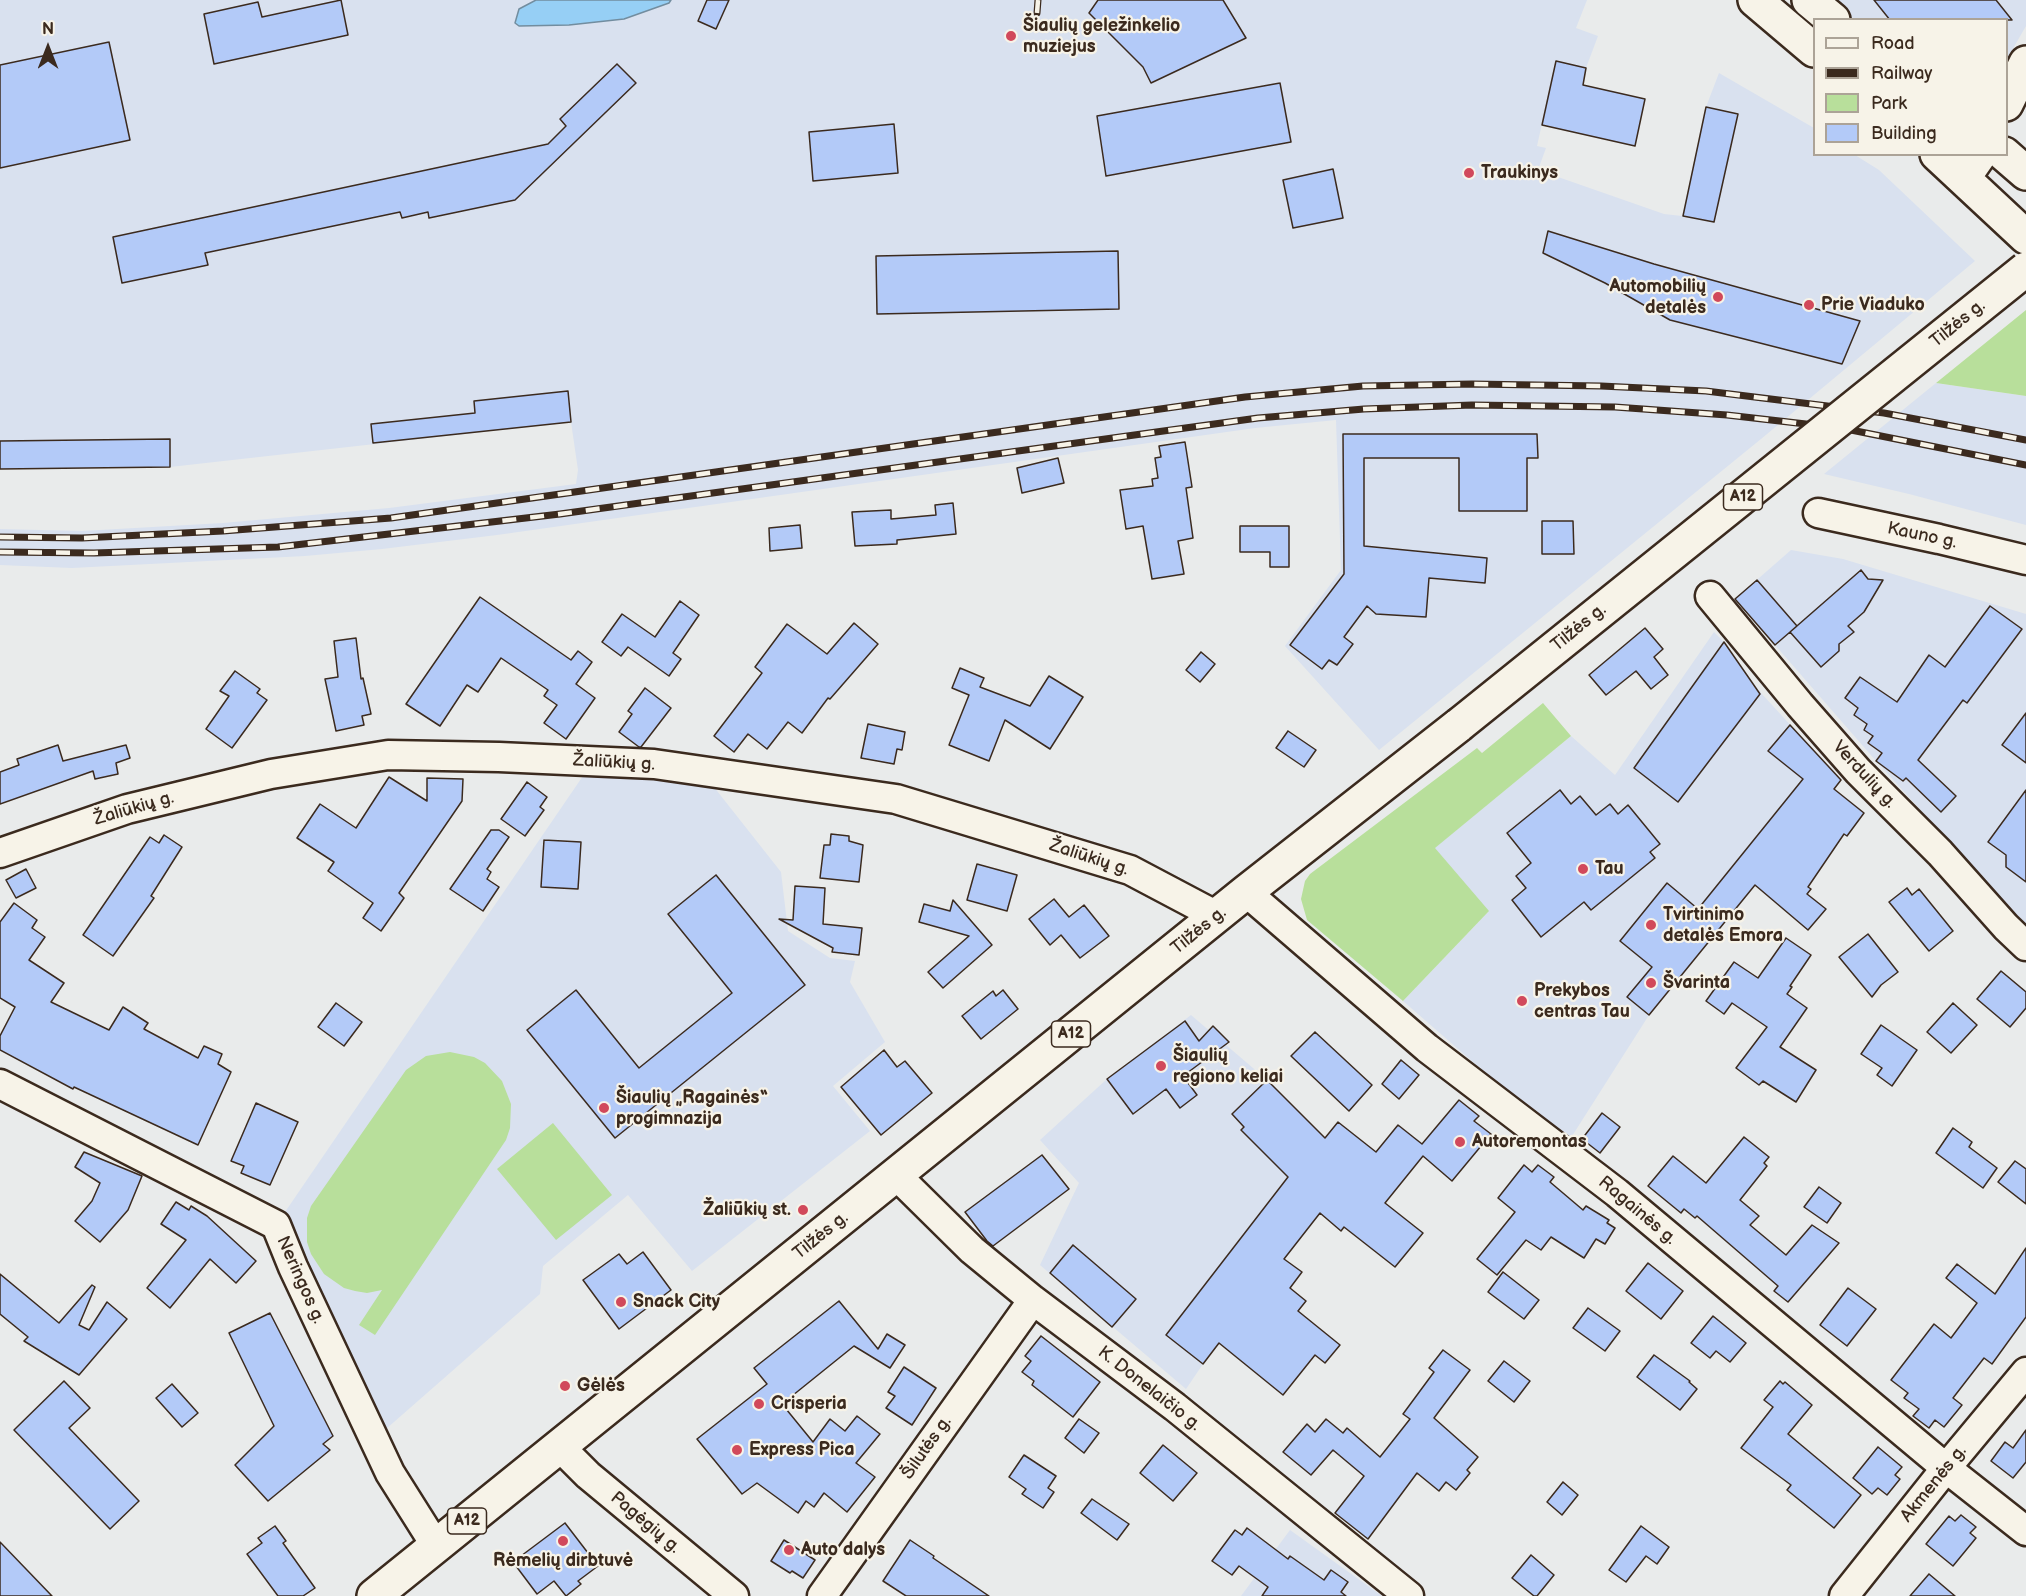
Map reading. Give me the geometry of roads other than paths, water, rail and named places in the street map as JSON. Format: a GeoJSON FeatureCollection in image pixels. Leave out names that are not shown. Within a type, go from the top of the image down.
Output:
{"type":"FeatureCollection","features":[{"type":"Feature","properties":{"kind":"main road"},"geometry":{"type":"LineString","coordinates":[[1755,0],[1813,48]]}},
{"type":"Feature","properties":{"kind":"main road"},"geometry":{"type":"LineString","coordinates":[[1809,0],[1831,18]]}},
{"type":"Feature","properties":{"kind":"main road"},"geometry":{"type":"LineString","coordinates":[[2008,71],[2026,55]]}},
{"type":"Feature","properties":{"kind":"main road"},"geometry":{"type":"LineString","coordinates":[[2008,102],[2026,63]]}},
{"type":"Feature","properties":{"kind":"main road"},"geometry":{"type":"LineString","coordinates":[[1944,156],[1972,166],[2026,237]]}},
{"type":"Feature","properties":{"kind":"main road"},"geometry":{"type":"LineString","coordinates":[[2006,156],[2026,173]]}},
{"type":"Feature","properties":{"kind":"main road","name":"Tilžės g."},"geometry":{"type":"LineString","coordinates":[[374,1596],[1246,892],[1459,725],[2026,269]]}},
{"type":"Feature","properties":{"kind":"street","name":"Kauno g."},"geometry":{"type":"LineString","coordinates":[[1818,513],[2026,560]]}},
{"type":"Feature","properties":{"kind":"street","name":"Verdulių g."},"geometry":{"type":"LineString","coordinates":[[1710,596],[1858,771],[1940,853],[2026,946]]}},
{"type":"Feature","properties":{"kind":"street","name":"Žaliūkių g."},"geometry":{"type":"LineString","coordinates":[[0,853],[127,809],[271,774],[388,755],[654,764],[896,799],[1130,870],[1217,916]]}},
{"type":"Feature","properties":{"kind":"street","name":"Ragainės g."},"geometry":{"type":"LineString","coordinates":[[1246,892],[1427,1048],[1617,1193],[1946,1468],[2026,1531]]}},
{"type":"Feature","properties":{"kind":"street","name":"Neringos g."},"geometry":{"type":"LineString","coordinates":[[0,1083],[276,1225],[293,1267],[390,1473],[436,1546]]}},
{"type":"Feature","properties":{"kind":"street","name":"K. Donelaičio g."},"geometry":{"type":"LineString","coordinates":[[896,1175],[972,1250],[1033,1300],[1175,1407],[1409,1596]]}},
{"type":"Feature","properties":{"kind":"street","name":"Šilutės g."},"geometry":{"type":"LineString","coordinates":[[822,1596],[1033,1300]]}},
{"type":"Feature","properties":{"kind":"street","name":"Akmenės g."},"geometry":{"type":"LineString","coordinates":[[1844,1596],[2026,1372]]}},
{"type":"Feature","properties":{"kind":"street","name":"Pagėgių g."},"geometry":{"type":"LineString","coordinates":[[559,1446],[588,1475],[734,1596]]}},
{"type":"Feature","properties":{"kind":"water"},"geometry":{"type":"Polygon","coordinates":[[[536,0],[671,0],[669,3],[624,19],[569,25],[519,26],[515,23],[519,9],[536,0]]]}},
{"type":"Feature","properties":{"kind":"railway"},"geometry":{"type":"LineString","coordinates":[[1037,13],[1038,0]]}},
{"type":"Feature","properties":{"kind":"railway"},"geometry":{"type":"LineString","coordinates":[[0,537],[82,538],[223,531],[391,518],[1245,397],[1363,386],[1472,384],[1601,386],[1706,391],[1884,413],[2026,440]]}},
{"type":"Feature","properties":{"kind":"railway"},"geometry":{"type":"LineString","coordinates":[[0,552],[94,553],[278,547],[560,514],[1258,418],[1364,409],[1472,405],[1615,407],[1727,415],[1841,428],[2026,465]]}},
{"type":"Feature","properties":{"kind":"place","name":"Šiaulių geležinkelio muziejus"},"geometry":{"type":"Point","coordinates":[1011,36]}},
{"type":"Feature","properties":{"kind":"place","name":"Traukinys"},"geometry":{"type":"Point","coordinates":[1469,173]}},
{"type":"Feature","properties":{"kind":"place","name":"Automobilių detalės"},"geometry":{"type":"Point","coordinates":[1718,297]}},
{"type":"Feature","properties":{"kind":"place","name":"Prie Viaduko"},"geometry":{"type":"Point","coordinates":[1809,305]}},
{"type":"Feature","properties":{"kind":"place","name":"Tau"},"geometry":{"type":"Point","coordinates":[1583,869]}},
{"type":"Feature","properties":{"kind":"place","name":"Tvirtinimo detalės Emora"},"geometry":{"type":"Point","coordinates":[1651,925]}},
{"type":"Feature","properties":{"kind":"place","name":"Švarinta"},"geometry":{"type":"Point","coordinates":[1651,983]}},
{"type":"Feature","properties":{"kind":"place","name":"Prekybos centras Tau"},"geometry":{"type":"Point","coordinates":[1522,1001]}},
{"type":"Feature","properties":{"kind":"place","name":"Šiaulių regiono keliai"},"geometry":{"type":"Point","coordinates":[1161,1066]}},
{"type":"Feature","properties":{"kind":"place","name":"Šiaulių „Ragainės“ progimnazija"},"geometry":{"type":"Point","coordinates":[604,1108]}},
{"type":"Feature","properties":{"kind":"place","name":"Autoremontas"},"geometry":{"type":"Point","coordinates":[1460,1142]}},
{"type":"Feature","properties":{"kind":"place","name":"Žaliūkių st."},"geometry":{"type":"Point","coordinates":[803,1210]}},
{"type":"Feature","properties":{"kind":"place","name":"Snack City"},"geometry":{"type":"Point","coordinates":[621,1302]}},
{"type":"Feature","properties":{"kind":"place","name":"Gėlės"},"geometry":{"type":"Point","coordinates":[565,1386]}},
{"type":"Feature","properties":{"kind":"place","name":"Crisperia"},"geometry":{"type":"Point","coordinates":[759,1404]}},
{"type":"Feature","properties":{"kind":"place","name":"Express Pica"},"geometry":{"type":"Point","coordinates":[737,1450]}},
{"type":"Feature","properties":{"kind":"place","name":"Rėmelių dirbtuvė"},"geometry":{"type":"Point","coordinates":[563,1541]}},
{"type":"Feature","properties":{"kind":"place","name":"Auto dalys"},"geometry":{"type":"Point","coordinates":[789,1550]}}]}
